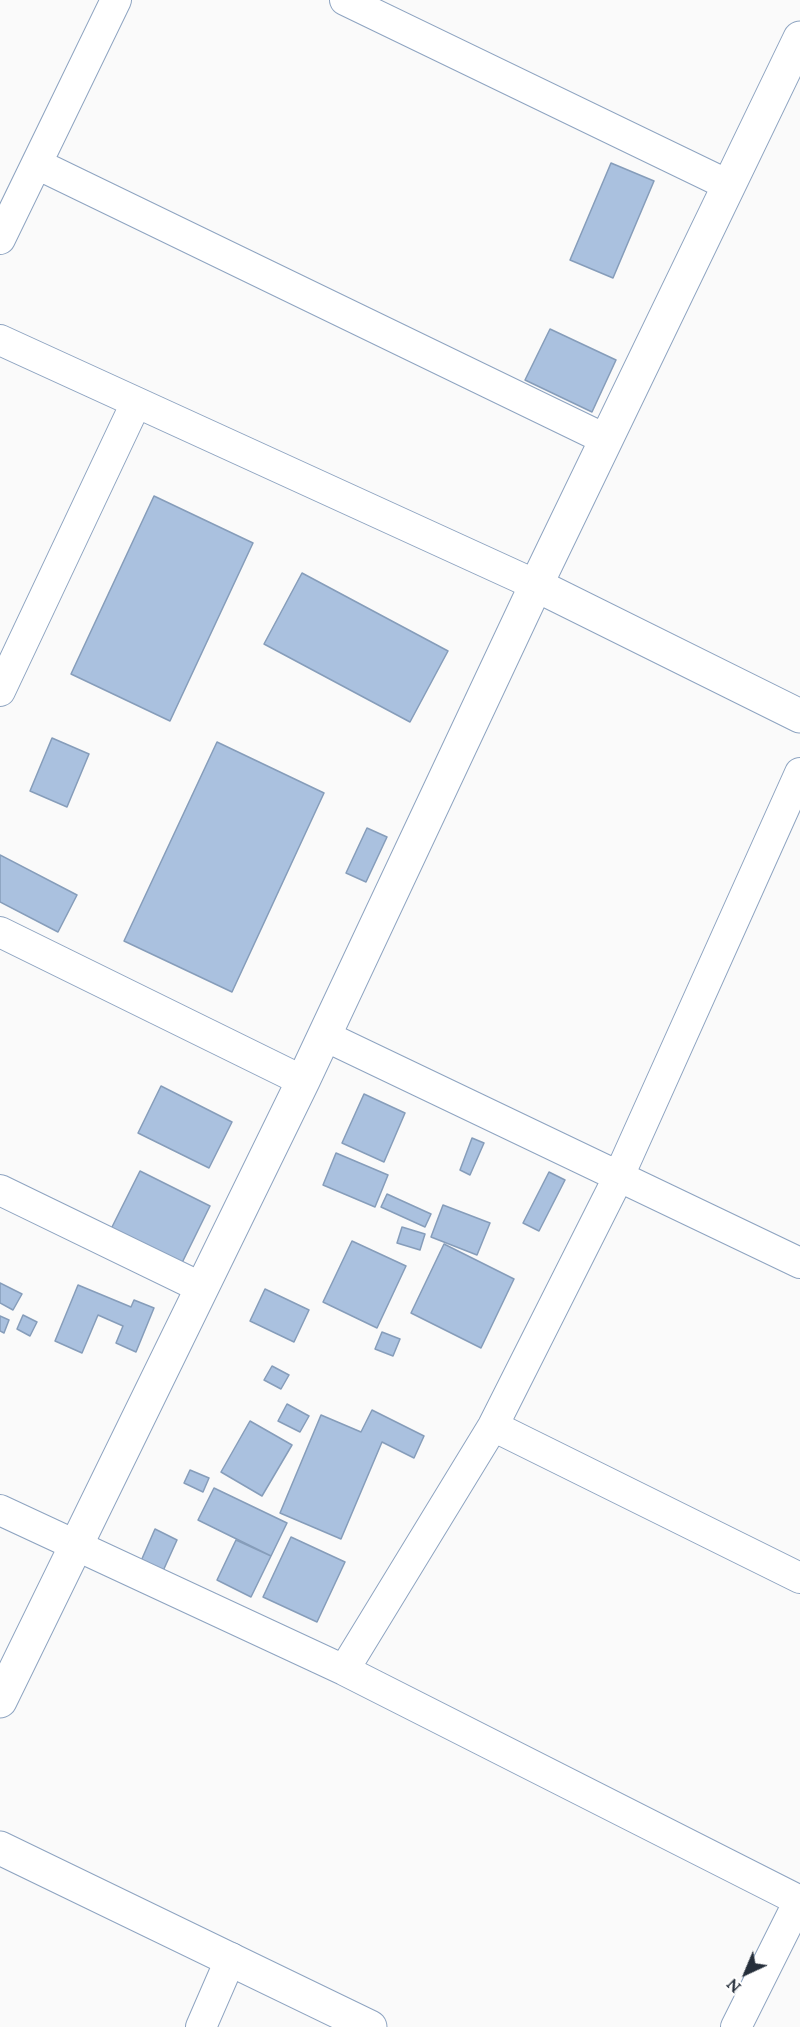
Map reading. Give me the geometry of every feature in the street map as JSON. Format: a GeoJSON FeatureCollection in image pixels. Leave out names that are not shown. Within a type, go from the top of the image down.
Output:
{"type":"FeatureCollection","features":[{"type":"Feature","properties":{"kind":"street"},"geometry":{"type":"LineString","coordinates":[[0,239],[116,0]]}},
{"type":"Feature","properties":{"kind":"street"},"geometry":{"type":"LineString","coordinates":[[345,0],[728,185]]}},
{"type":"Feature","properties":{"kind":"street"},"geometry":{"type":"LineString","coordinates":[[0,1701],[325,1036],[536,585],[800,38]]}},
{"type":"Feature","properties":{"kind":"street"},"geometry":{"type":"LineString","coordinates":[[37,164],[607,440]]}},
{"type":"Feature","properties":{"kind":"street"},"geometry":{"type":"LineString","coordinates":[[0,340],[536,585],[800,716]]}},
{"type":"Feature","properties":{"kind":"street"},"geometry":{"type":"LineString","coordinates":[[1,684],[136,403]]}},
{"type":"Feature","properties":{"kind":"street"},"geometry":{"type":"LineString","coordinates":[[344,1670],[493,1426],[618,1178],[800,773]]}},
{"type":"Feature","properties":{"kind":"street"},"geometry":{"type":"LineString","coordinates":[[0,932],[303,1081]]}},
{"type":"Feature","properties":{"kind":"street"},"geometry":{"type":"LineString","coordinates":[[325,1036],[800,1263]]}},
{"type":"Feature","properties":{"kind":"street"},"geometry":{"type":"LineString","coordinates":[[0,1190],[202,1288]]}},
{"type":"Feature","properties":{"kind":"street"},"geometry":{"type":"LineString","coordinates":[[493,1426],[800,1578]]}},
{"type":"Feature","properties":{"kind":"street"},"geometry":{"type":"LineString","coordinates":[[0,1510],[344,1670],[800,1901],[736,2027]]}},
{"type":"Feature","properties":{"kind":"street"},"geometry":{"type":"LineString","coordinates":[[0,1848],[370,2027]]}},
{"type":"Feature","properties":{"kind":"street"},"geometry":{"type":"LineString","coordinates":[[201,2027],[231,1958]]}},
{"type":"Feature","properties":{"kind":"building"},"geometry":{"type":"Polygon","coordinates":[[[611,163],[654,181],[613,278],[570,260],[611,163]]]}},
{"type":"Feature","properties":{"kind":"building"},"geometry":{"type":"Polygon","coordinates":[[[550,329],[616,360],[592,412],[525,380],[550,329]]]}},
{"type":"Feature","properties":{"kind":"building"},"geometry":{"type":"Polygon","coordinates":[[[154,496],[253,543],[170,721],[71,674],[154,496]]]}},
{"type":"Feature","properties":{"kind":"building"},"geometry":{"type":"Polygon","coordinates":[[[302,573],[448,651],[410,722],[264,644],[302,573]]]}},
{"type":"Feature","properties":{"kind":"building"},"geometry":{"type":"Polygon","coordinates":[[[52,738],[89,754],[67,807],[30,791],[52,738]]]}},
{"type":"Feature","properties":{"kind":"building"},"geometry":{"type":"Polygon","coordinates":[[[217,742],[324,793],[232,992],[124,941],[217,742]]]}},
{"type":"Feature","properties":{"kind":"building"},"geometry":{"type":"Polygon","coordinates":[[[367,828],[387,837],[366,882],[346,873],[367,828]]]}},
{"type":"Feature","properties":{"kind":"building"},"geometry":{"type":"Polygon","coordinates":[[[0,855],[77,895],[58,932],[0,902],[0,855]]]}},
{"type":"Feature","properties":{"kind":"building"},"geometry":{"type":"Polygon","coordinates":[[[161,1086],[232,1122],[209,1168],[138,1133],[161,1086]]]}},
{"type":"Feature","properties":{"kind":"building"},"geometry":{"type":"Polygon","coordinates":[[[364,1094],[405,1113],[384,1162],[342,1143],[364,1094]]]}},
{"type":"Feature","properties":{"kind":"building"},"geometry":{"type":"Polygon","coordinates":[[[472,1138],[484,1143],[470,1175],[460,1170],[472,1138]]]}},
{"type":"Feature","properties":{"kind":"building"},"geometry":{"type":"Polygon","coordinates":[[[336,1153],[388,1175],[375,1207],[323,1185],[336,1153]]]}},
{"type":"Feature","properties":{"kind":"building"},"geometry":{"type":"Polygon","coordinates":[[[140,1171],[210,1206],[177,1273],[107,1237],[140,1171]]]}},
{"type":"Feature","properties":{"kind":"building"},"geometry":{"type":"Polygon","coordinates":[[[549,1172],[565,1180],[539,1231],[523,1223],[549,1172]]]}},
{"type":"Feature","properties":{"kind":"building"},"geometry":{"type":"Polygon","coordinates":[[[387,1194],[431,1214],[425,1227],[381,1207],[387,1194]]]}},
{"type":"Feature","properties":{"kind":"building"},"geometry":{"type":"Polygon","coordinates":[[[443,1205],[490,1223],[477,1255],[431,1237],[443,1205]]]}},
{"type":"Feature","properties":{"kind":"building"},"geometry":{"type":"Polygon","coordinates":[[[402,1227],[425,1234],[420,1250],[397,1243],[402,1227]]]}},
{"type":"Feature","properties":{"kind":"building"},"geometry":{"type":"Polygon","coordinates":[[[352,1241],[406,1266],[377,1328],[323,1302],[352,1241]]]}},
{"type":"Feature","properties":{"kind":"building"},"geometry":{"type":"Polygon","coordinates":[[[444,1244],[514,1279],[481,1348],[411,1313],[444,1244]]]}},
{"type":"Feature","properties":{"kind":"building"},"geometry":{"type":"Polygon","coordinates":[[[0,1283],[22,1294],[13,1310],[0,1303],[0,1283]]]}},
{"type":"Feature","properties":{"kind":"building"},"geometry":{"type":"Polygon","coordinates":[[[78,1285],[131,1307],[134,1300],[154,1308],[136,1352],[116,1343],[123,1326],[98,1315],[82,1353],[55,1341],[78,1285]]]}},
{"type":"Feature","properties":{"kind":"building"},"geometry":{"type":"Polygon","coordinates":[[[265,1289],[309,1310],[294,1342],[250,1321],[265,1289]]]}},
{"type":"Feature","properties":{"kind":"building"},"geometry":{"type":"Polygon","coordinates":[[[23,1315],[37,1322],[30,1336],[17,1329],[23,1315]]]}},
{"type":"Feature","properties":{"kind":"building"},"geometry":{"type":"Polygon","coordinates":[[[0,1316],[9,1320],[4,1333],[0,1331],[0,1316]]]}},
{"type":"Feature","properties":{"kind":"building"},"geometry":{"type":"Polygon","coordinates":[[[382,1332],[400,1339],[393,1356],[375,1349],[382,1332]]]}},
{"type":"Feature","properties":{"kind":"building"},"geometry":{"type":"Polygon","coordinates":[[[272,1366],[289,1375],[281,1389],[264,1380],[272,1366]]]}},
{"type":"Feature","properties":{"kind":"building"},"geometry":{"type":"Polygon","coordinates":[[[287,1404],[309,1416],[300,1432],[278,1421],[287,1404]]]}},
{"type":"Feature","properties":{"kind":"building"},"geometry":{"type":"Polygon","coordinates":[[[372,1410],[424,1436],[414,1458],[382,1442],[341,1539],[280,1513],[321,1415],[361,1432],[372,1410]]]}},
{"type":"Feature","properties":{"kind":"building"},"geometry":{"type":"Polygon","coordinates":[[[250,1421],[292,1445],[262,1496],[221,1472],[250,1421]]]}},
{"type":"Feature","properties":{"kind":"building"},"geometry":{"type":"Polygon","coordinates":[[[190,1470],[209,1478],[203,1492],[184,1483],[190,1470]]]}},
{"type":"Feature","properties":{"kind":"building"},"geometry":{"type":"Polygon","coordinates":[[[214,1488],[287,1523],[271,1556],[198,1520],[214,1488]]]}},
{"type":"Feature","properties":{"kind":"building"},"geometry":{"type":"Polygon","coordinates":[[[155,1529],[177,1540],[163,1571],[141,1561],[155,1529]]]}},
{"type":"Feature","properties":{"kind":"building"},"geometry":{"type":"Polygon","coordinates":[[[291,1537],[345,1562],[317,1622],[263,1597],[291,1537]]]}},
{"type":"Feature","properties":{"kind":"building"},"geometry":{"type":"Polygon","coordinates":[[[236,1540],[271,1556],[251,1597],[217,1580],[236,1540]]]}}]}
